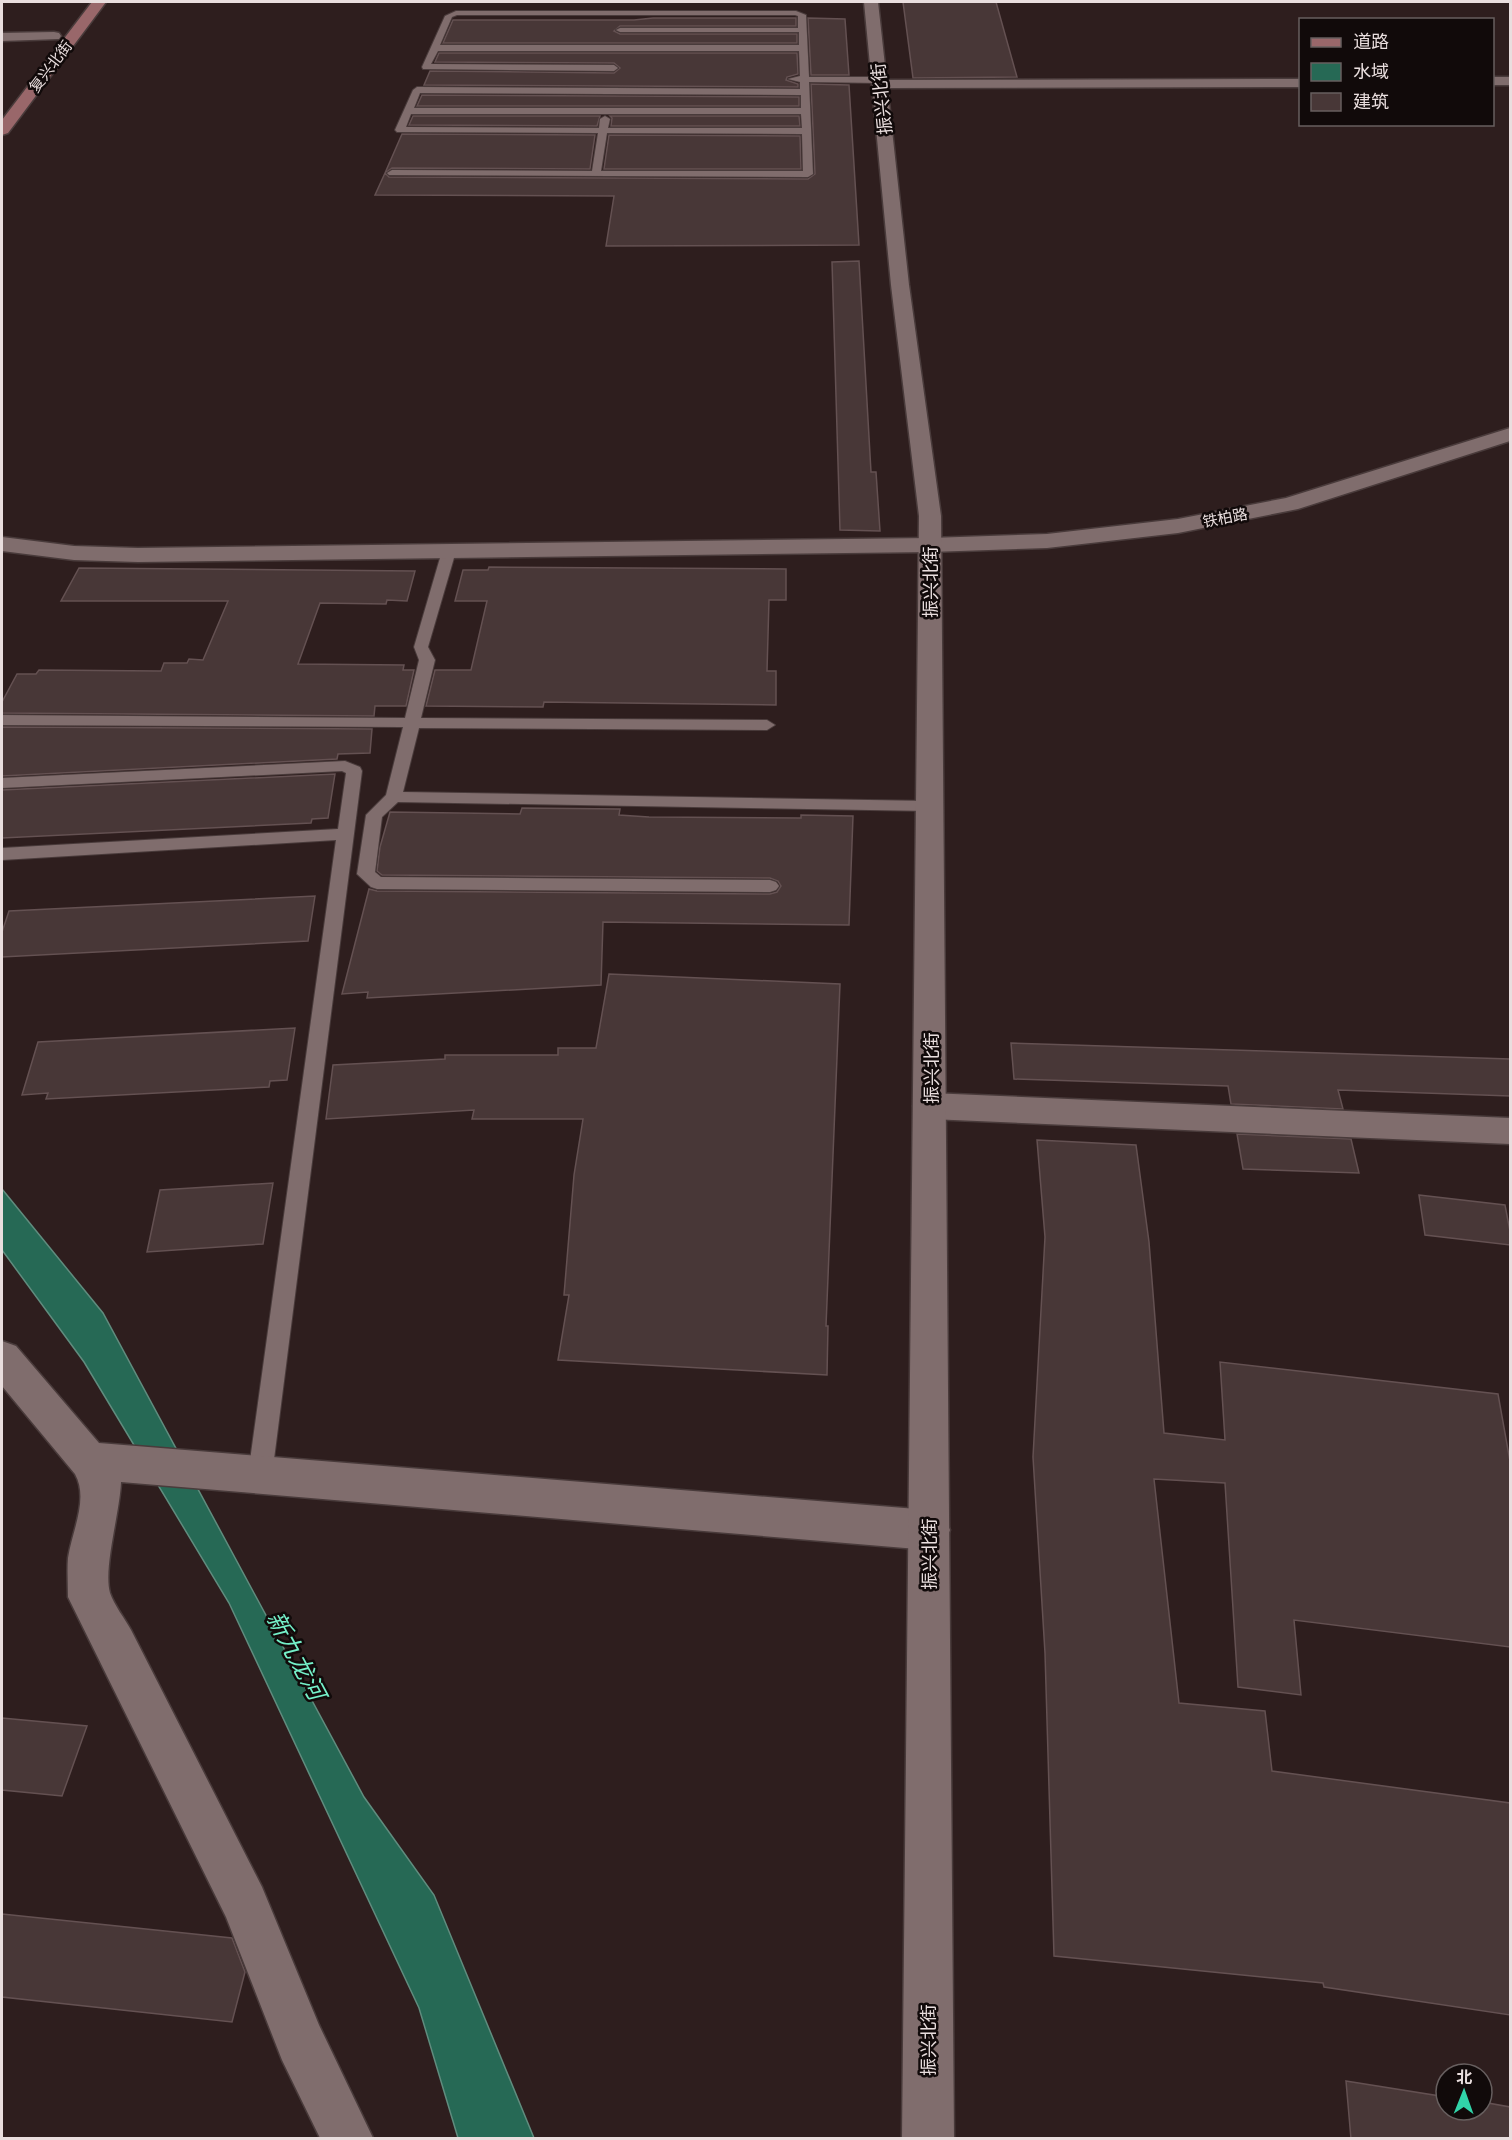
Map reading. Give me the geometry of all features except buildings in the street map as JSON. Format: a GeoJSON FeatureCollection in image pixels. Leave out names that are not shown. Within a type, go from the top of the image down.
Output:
{"type":"FeatureCollection","features":[{"type":"Feature","properties":{"kind":"main road","name":"复兴北街"},"geometry":{"type":"LineString","coordinates":[[2,130],[99,2]]}},
{"type":"Feature","properties":{"kind":"main road","name":"复兴北街"},"geometry":{"type":"LineString","coordinates":[[41,53],[57,32]]}},
{"type":"Feature","properties":{"kind":"street","name":"振兴北街"},"geometry":{"type":"LineString","coordinates":[[871,2],[900,285],[930,516],[928,2139]]}},
{"type":"Feature","properties":{"kind":"street"},"geometry":{"type":"LineString","coordinates":[[2,37],[57,32]]}},
{"type":"Feature","properties":{"kind":"street"},"geometry":{"type":"LineString","coordinates":[[1494,81],[1510,81]]}},
{"type":"Feature","properties":{"kind":"street"},"geometry":{"type":"LineString","coordinates":[[879,82],[1299,82]]}},
{"type":"Feature","properties":{"kind":"street","name":"铁柏路"},"geometry":{"type":"LineString","coordinates":[[2,544],[74,554],[138,555],[930,545],[1047,541],[1200,522],[1290,504],[1510,434]]}},
{"type":"Feature","properties":{"kind":"street"},"geometry":{"type":"LineString","coordinates":[[930,1106],[1510,1131]]}},
{"type":"Feature","properties":{"kind":"street"},"geometry":{"type":"LineString","coordinates":[[2,1358],[104,1462],[929,1530]]}},
{"type":"Feature","properties":{"kind":"street"},"geometry":{"type":"LineString","coordinates":[[104,1462],[100,1505],[89,1559],[89,1597],[116,1645],[245,1904],[300,2042],[347,2139]]}},
{"type":"Feature","properties":{"kind":"lane"},"geometry":{"type":"LineString","coordinates":[[392,173],[808,174],[806,111],[802,30],[802,15],[796,13],[456,13],[449,16],[426,67],[477,79],[610,91],[805,92]]}},
{"type":"Feature","properties":{"kind":"lane"},"geometry":{"type":"LineString","coordinates":[[596,173],[623,13]]}},
{"type":"Feature","properties":{"kind":"lane"},"geometry":{"type":"LineString","coordinates":[[620,30],[802,30]]}},
{"type":"Feature","properties":{"kind":"lane"},"geometry":{"type":"LineString","coordinates":[[434,48],[803,48]]}},
{"type":"Feature","properties":{"kind":"lane"},"geometry":{"type":"LineString","coordinates":[[614,68],[477,79],[417,90],[400,130],[806,131]]}},
{"type":"Feature","properties":{"kind":"lane"},"geometry":{"type":"LineString","coordinates":[[782,79],[879,82]]}},
{"type":"Feature","properties":{"kind":"lane"},"geometry":{"type":"LineString","coordinates":[[408,111],[806,111]]}},
{"type":"Feature","properties":{"kind":"lane"},"geometry":{"type":"LineString","coordinates":[[448,551],[421,647],[427,660],[394,797],[375,815],[366,874],[377,883],[770,886]]}},
{"type":"Feature","properties":{"kind":"lane"},"geometry":{"type":"LineString","coordinates":[[2,720],[767,725]]}},
{"type":"Feature","properties":{"kind":"lane"},"geometry":{"type":"LineString","coordinates":[[2,783],[345,766],[354,771],[346,834],[242,1474]]}},
{"type":"Feature","properties":{"kind":"lane"},"geometry":{"type":"LineString","coordinates":[[394,797],[930,806]]}},
{"type":"Feature","properties":{"kind":"lane"},"geometry":{"type":"LineString","coordinates":[[2,854],[346,834]]}},
{"type":"Feature","properties":{"kind":"water"},"geometry":{"type":"Polygon","coordinates":[[[2,1189],[103,1313],[364,1797],[434,1895],[534,2138],[458,2138],[419,2008],[229,1603],[84,1362],[2,1250],[2,1189]]]}},
{"type":"Feature","properties":{"kind":"water label","name":"新九龙河"},"geometry":{"type":"Point","coordinates":[297,1655]}}]}
